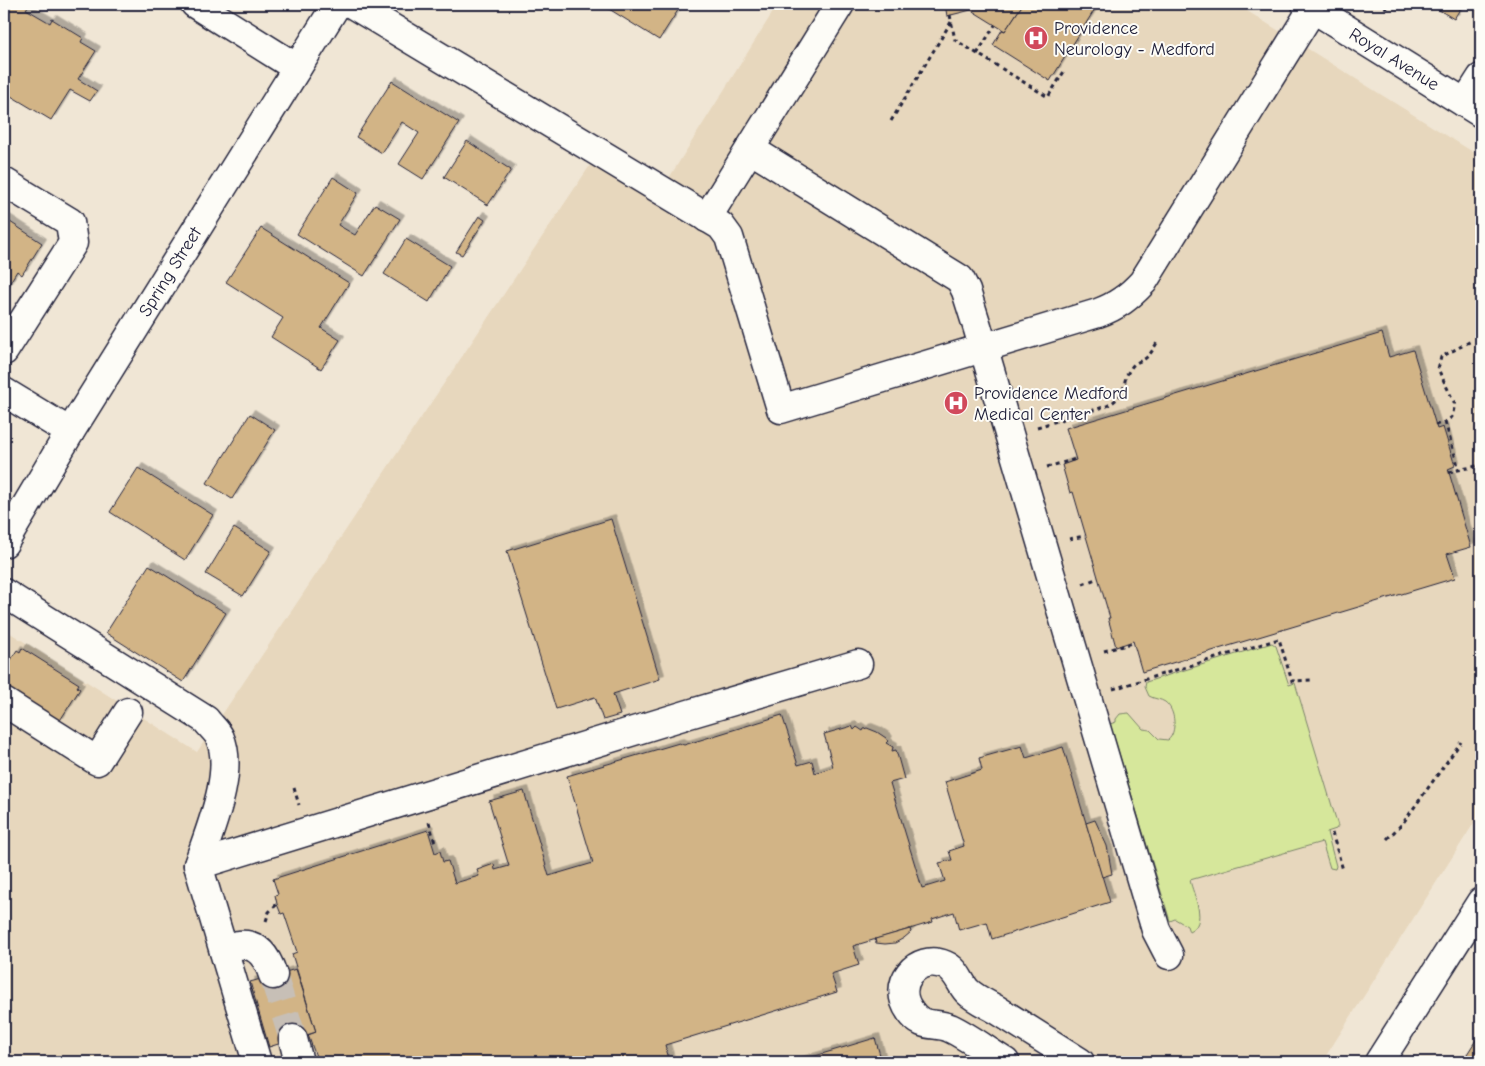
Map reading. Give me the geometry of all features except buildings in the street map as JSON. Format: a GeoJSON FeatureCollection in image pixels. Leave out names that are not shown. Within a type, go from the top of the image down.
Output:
{"type":"FeatureCollection","features":[{"type":"Feature","properties":{"kind":"street"},"geometry":{"type":"LineString","coordinates":[[195,4],[297,68]]}},
{"type":"Feature","properties":{"kind":"street","name":"Spring Street"},"geometry":{"type":"LineString","coordinates":[[4,543],[70,432],[337,4]]}},
{"type":"Feature","properties":{"kind":"street"},"geometry":{"type":"LineString","coordinates":[[352,4],[721,226],[729,237],[781,409],[1098,313],[1115,306],[1131,295],[1143,282],[1310,6]]}},
{"type":"Feature","properties":{"kind":"street"},"geometry":{"type":"LineString","coordinates":[[707,218],[840,4]]}},
{"type":"Feature","properties":{"kind":"street","name":"Royal Avenue"},"geometry":{"type":"LineString","coordinates":[[1310,6],[1473,108]]}},
{"type":"Feature","properties":{"kind":"street"},"geometry":{"type":"LineString","coordinates":[[1473,108],[1481,78]]}},
{"type":"Feature","properties":{"kind":"street"},"geometry":{"type":"LineString","coordinates":[[750,149],[960,279],[966,291],[1156,930],[1169,955]]}},
{"type":"Feature","properties":{"kind":"street"},"geometry":{"type":"LineString","coordinates":[[4,182],[70,222],[73,243],[4,351]]}},
{"type":"Feature","properties":{"kind":"street"},"geometry":{"type":"LineString","coordinates":[[4,392],[70,432]]}},
{"type":"Feature","properties":{"kind":"street"},"geometry":{"type":"LineString","coordinates":[[4,593],[206,720],[220,736],[226,756],[223,786],[198,866],[257,1062]]}},
{"type":"Feature","properties":{"kind":"street"},"geometry":{"type":"LineString","coordinates":[[198,866],[680,716],[858,664]]}},
{"type":"Feature","properties":{"kind":"street"},"geometry":{"type":"LineString","coordinates":[[4,702],[98,761],[128,712]]}},
{"type":"Feature","properties":{"kind":"street"},"geometry":{"type":"LineString","coordinates":[[1379,1062],[1481,902]]}},
{"type":"Feature","properties":{"kind":"street"},"geometry":{"type":"LineString","coordinates":[[224,951],[239,945],[254,948],[267,959],[273,975]]}},
{"type":"Feature","properties":{"kind":"street"},"geometry":{"type":"LineString","coordinates":[[1005,1062],[949,1027],[928,1025],[917,1019],[909,1010],[904,999],[902,989],[906,978],[916,968],[925,963],[938,963],[947,966],[955,972],[968,991],[1080,1062]]}},
{"type":"Feature","properties":{"kind":"path"},"geometry":{"type":"LineString","coordinates":[[1385,9],[1388,4]]}},
{"type":"Feature","properties":{"kind":"path"},"geometry":{"type":"LineString","coordinates":[[950,15],[955,40],[1048,97],[1065,70]]}},
{"type":"Feature","properties":{"kind":"path"},"geometry":{"type":"LineString","coordinates":[[891,120],[952,22]]}},
{"type":"Feature","properties":{"kind":"path"},"geometry":{"type":"LineString","coordinates":[[978,54],[995,25]]}},
{"type":"Feature","properties":{"kind":"path"},"geometry":{"type":"LineString","coordinates":[[1435,425],[1445,422],[1452,417],[1455,404],[1438,369],[1441,357],[1473,340]]}},
{"type":"Feature","properties":{"kind":"path"},"geometry":{"type":"LineString","coordinates":[[1029,430],[1114,402],[1124,391],[1128,373],[1132,366],[1147,358],[1158,341]]}},
{"type":"Feature","properties":{"kind":"path"},"geometry":{"type":"LineString","coordinates":[[1445,422],[1459,469]]}},
{"type":"Feature","properties":{"kind":"path"},"geometry":{"type":"LineString","coordinates":[[1041,469],[1076,459]]}},
{"type":"Feature","properties":{"kind":"path"},"geometry":{"type":"LineString","coordinates":[[1449,472],[1481,465]]}},
{"type":"Feature","properties":{"kind":"path"},"geometry":{"type":"LineString","coordinates":[[1107,691],[1278,638],[1292,681],[1312,680]]}},
{"type":"Feature","properties":{"kind":"path"},"geometry":{"type":"LineString","coordinates":[[1096,654],[1133,643]]}},
{"type":"Feature","properties":{"kind":"path"},"geometry":{"type":"LineString","coordinates":[[1387,839],[1403,823],[1461,742]]}},
{"type":"Feature","properties":{"kind":"path"},"geometry":{"type":"LineString","coordinates":[[294,788],[301,811]]}},
{"type":"Feature","properties":{"kind":"path"},"geometry":{"type":"LineString","coordinates":[[426,814],[435,842]]}},
{"type":"Feature","properties":{"kind":"path"},"geometry":{"type":"LineString","coordinates":[[1332,833],[1343,870]]}},
{"type":"Feature","properties":{"kind":"path"},"geometry":{"type":"LineString","coordinates":[[262,928],[269,912],[277,904]]}},
{"type":"Feature","properties":{"kind":"shaded area","name":"Providence Medford Medical Center"},"geometry":{"type":"Polygon","coordinates":[[[778,4],[1236,4],[1481,157],[1481,812],[1322,1062],[4,1062],[4,629],[197,752],[599,152],[669,178],[778,4]]]}},
{"type":"Feature","properties":{"kind":"green space"},"geometry":{"type":"Polygon","coordinates":[[[1272,643],[1276,646],[1289,685],[1295,683],[1338,826],[1336,829],[1327,832],[1336,866],[1335,869],[1330,868],[1322,842],[1190,880],[1199,916],[1195,928],[1189,932],[1187,926],[1175,919],[1170,921],[1110,724],[1116,722],[1120,714],[1129,713],[1143,729],[1150,730],[1159,739],[1168,740],[1174,727],[1171,710],[1162,700],[1149,696],[1145,687],[1146,682],[1272,643]]]}},
{"type":"Feature","properties":{"kind":"tunnel"},"geometry":{"type":"LineString","coordinates":[[273,975],[293,1039]]}},
{"type":"Feature","properties":{"kind":"place","name":"Providence Neurology - Medford"},"geometry":{"type":"Point","coordinates":[1036,38]}},
{"type":"Feature","properties":{"kind":"place","name":"Providence Medford Medical Center"},"geometry":{"type":"Point","coordinates":[956,403]}}]}
